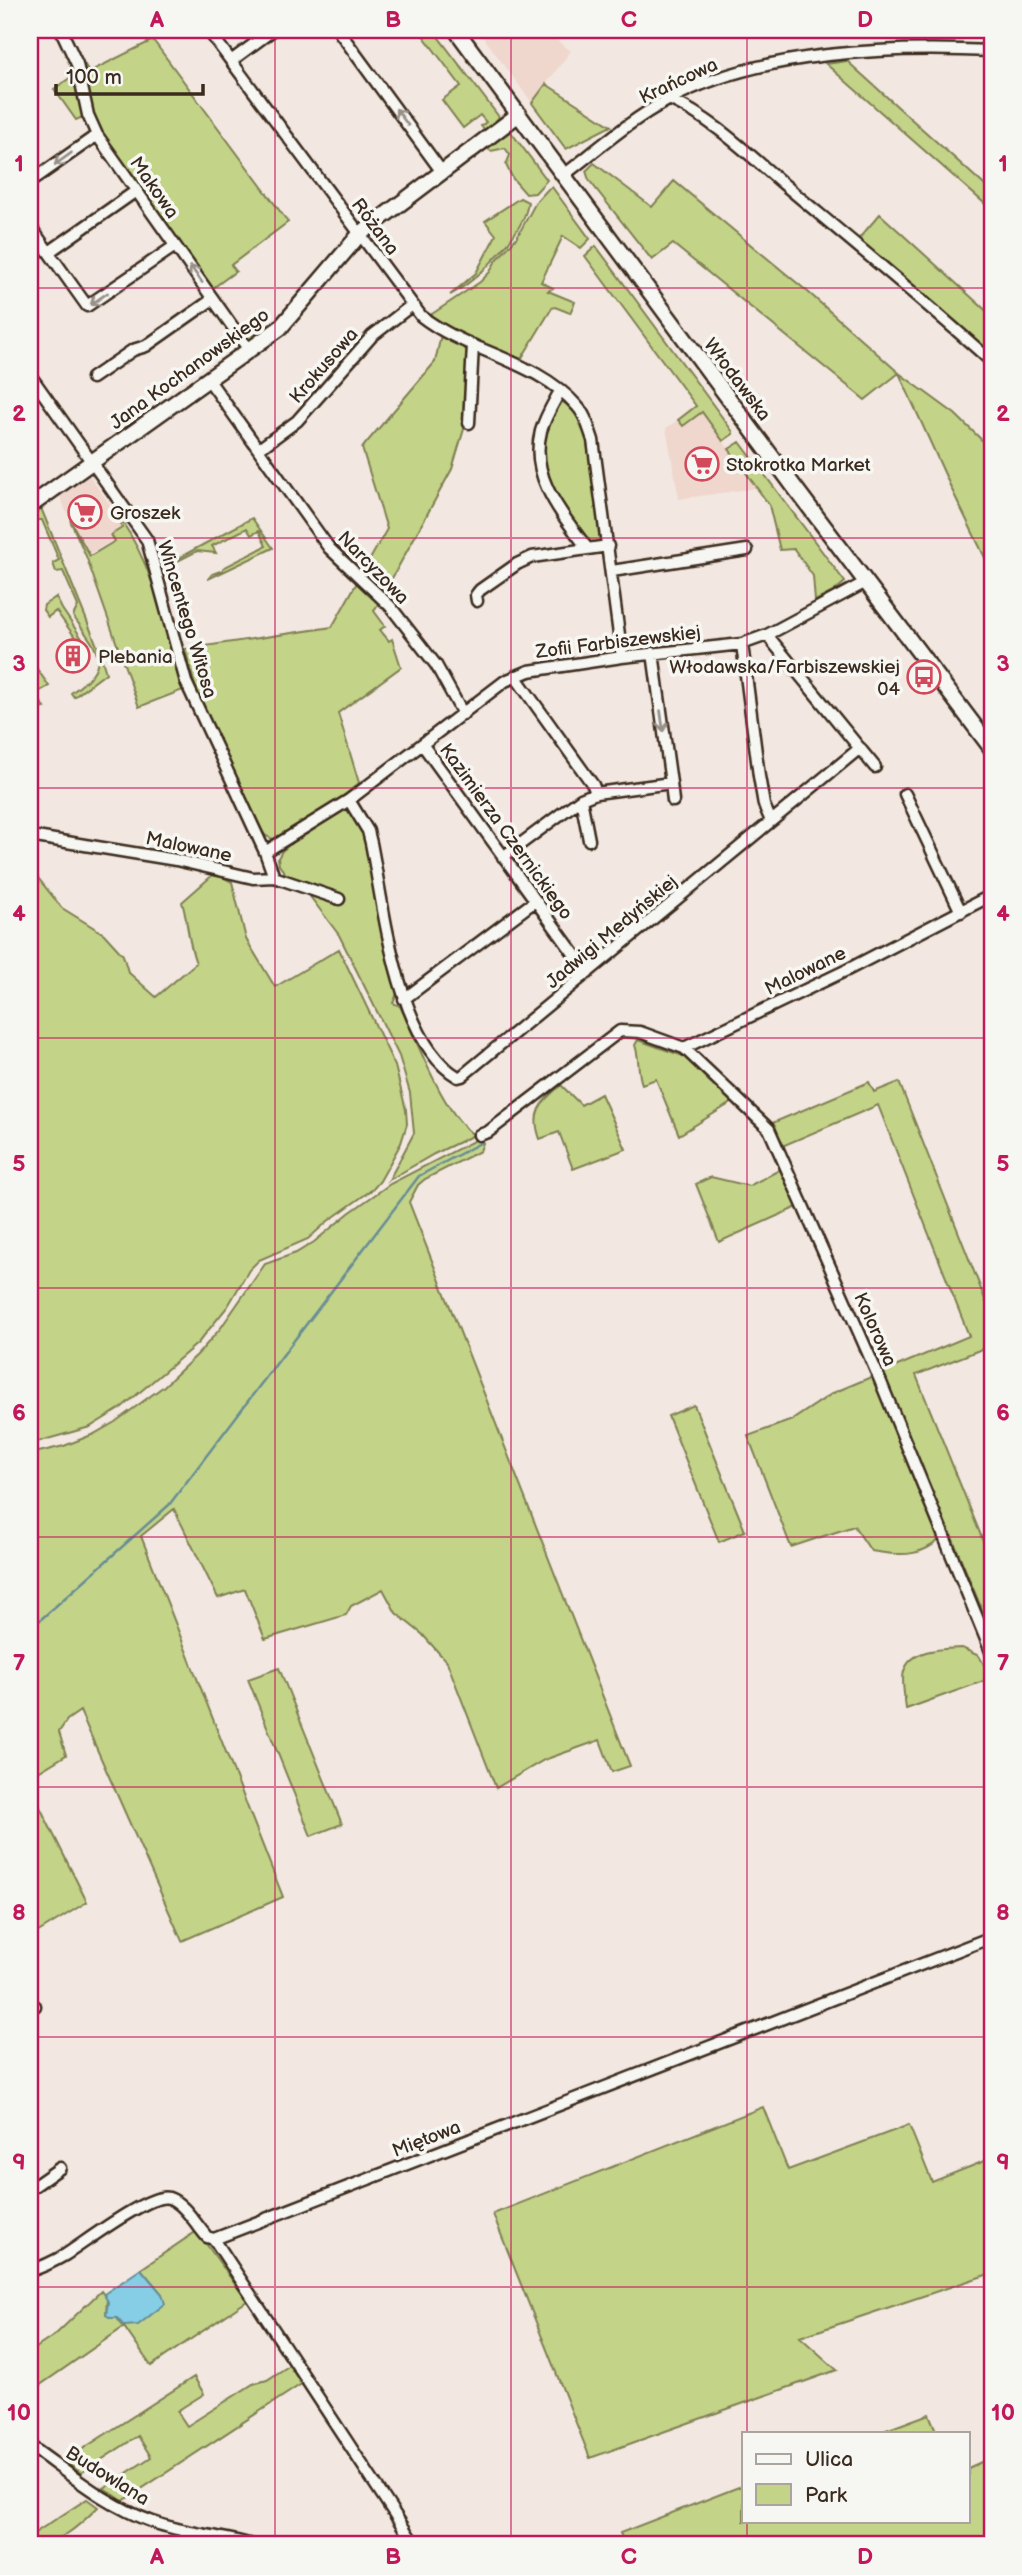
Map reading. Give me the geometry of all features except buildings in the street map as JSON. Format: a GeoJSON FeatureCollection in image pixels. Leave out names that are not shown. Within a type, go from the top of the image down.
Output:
{"type":"FeatureCollection","features":[{"type":"Feature","properties":{"kind":"main road","name":"Włodawska"},"geometry":{"type":"LineString","coordinates":[[456,30],[992,749]]}},
{"type":"Feature","properties":{"kind":"main road","name":"Jana Kochanowskiego"},"geometry":{"type":"LineString","coordinates":[[30,506],[282,325],[360,234],[519,114]]}},
{"type":"Feature","properties":{"kind":"street","name":"Makowa"},"geometry":{"type":"LineString","coordinates":[[61,30],[77,64],[88,115],[97,135],[249,350]]}},
{"type":"Feature","properties":{"kind":"street","name":"Różana"},"geometry":{"type":"LineString","coordinates":[[208,30],[412,305],[431,324],[538,374],[577,406],[587,422],[593,440],[622,657]]}},
{"type":"Feature","properties":{"kind":"street"},"geometry":{"type":"LineString","coordinates":[[231,61],[273,30]]}},
{"type":"Feature","properties":{"kind":"street"},"geometry":{"type":"LineString","coordinates":[[338,30],[442,172]]}},
{"type":"Feature","properties":{"kind":"street","name":"Krańcowa"},"geometry":{"type":"LineString","coordinates":[[564,175],[640,116],[669,99],[765,64],[898,51],[992,51]]}},
{"type":"Feature","properties":{"kind":"street"},"geometry":{"type":"LineString","coordinates":[[669,99],[684,105],[731,140],[885,268],[992,362]]}},
{"type":"Feature","properties":{"kind":"street"},"geometry":{"type":"LineString","coordinates":[[30,182],[97,135]]}},
{"type":"Feature","properties":{"kind":"street"},"geometry":{"type":"LineString","coordinates":[[49,253],[136,191]]}},
{"type":"Feature","properties":{"kind":"street"},"geometry":{"type":"LineString","coordinates":[[30,226],[89,306],[175,246]]}},
{"type":"Feature","properties":{"kind":"street"},"geometry":{"type":"LineString","coordinates":[[92,378],[133,350],[146,346],[214,299]]}},
{"type":"Feature","properties":{"kind":"street","name":"Krokusowa"},"geometry":{"type":"LineString","coordinates":[[259,449],[297,421],[372,336],[412,305]]}},
{"type":"Feature","properties":{"kind":"street"},"geometry":{"type":"LineString","coordinates":[[468,423],[473,345]]}},
{"type":"Feature","properties":{"kind":"street","name":"Wincentego Witosa"},"geometry":{"type":"LineString","coordinates":[[30,375],[147,540],[186,682],[274,877]]}},
{"type":"Feature","properties":{"kind":"street","name":"Narcyzowa"},"geometry":{"type":"LineString","coordinates":[[208,379],[329,548],[390,606],[436,666],[463,713]]}},
{"type":"Feature","properties":{"kind":"street"},"geometry":{"type":"LineString","coordinates":[[560,391],[540,435],[542,466],[549,495],[587,548]]}},
{"type":"Feature","properties":{"kind":"street"},"geometry":{"type":"LineString","coordinates":[[477,601],[476,596],[480,590],[517,564],[532,558],[608,546]]}},
{"type":"Feature","properties":{"kind":"street"},"geometry":{"type":"LineString","coordinates":[[612,571],[747,550]]}},
{"type":"Feature","properties":{"kind":"street","name":"Zofii Farbiszewskiej"},"geometry":{"type":"LineString","coordinates":[[265,852],[353,796],[515,676],[529,670],[742,643],[767,635],[866,582]]}},
{"type":"Feature","properties":{"kind":"street"},"geometry":{"type":"LineString","coordinates":[[767,635],[875,767]]}},
{"type":"Feature","properties":{"kind":"street"},"geometry":{"type":"LineString","coordinates":[[742,643],[760,786],[771,821]]}},
{"type":"Feature","properties":{"kind":"street"},"geometry":{"type":"LineString","coordinates":[[653,653],[673,801]]}},
{"type":"Feature","properties":{"kind":"street"},"geometry":{"type":"LineString","coordinates":[[515,676],[596,793]]}},
{"type":"Feature","properties":{"kind":"street","name":"Kazimierza Czernickiego"},"geometry":{"type":"LineString","coordinates":[[422,744],[588,972]]}},
{"type":"Feature","properties":{"kind":"street","name":"Jadwigi Medyńskiej"},"geometry":{"type":"LineString","coordinates":[[404,999],[415,1026],[430,1049],[458,1077],[462,1076],[860,748]]}},
{"type":"Feature","properties":{"kind":"street"},"geometry":{"type":"LineString","coordinates":[[503,857],[581,799],[596,793],[671,783]]}},
{"type":"Feature","properties":{"kind":"street"},"geometry":{"type":"LineString","coordinates":[[905,794],[961,912]]}},
{"type":"Feature","properties":{"kind":"street"},"geometry":{"type":"LineString","coordinates":[[353,796],[368,831],[404,999],[535,901]]}},
{"type":"Feature","properties":{"kind":"street"},"geometry":{"type":"LineString","coordinates":[[581,799],[589,840]]}},
{"type":"Feature","properties":{"kind":"street","name":"Malowane"},"geometry":{"type":"LineString","coordinates":[[30,836],[176,860],[253,878],[274,877],[339,900]]}},
{"type":"Feature","properties":{"kind":"street","name":"Malowane"},"geometry":{"type":"LineString","coordinates":[[684,1048],[992,895]]}},
{"type":"Feature","properties":{"kind":"street"},"geometry":{"type":"LineString","coordinates":[[479,1135],[493,1128],[612,1037],[627,1031],[640,1032],[684,1048]]}},
{"type":"Feature","properties":{"kind":"street","name":"Kolorowa"},"geometry":{"type":"LineString","coordinates":[[684,1048],[769,1129],[880,1380],[992,1654]]}},
{"type":"Feature","properties":{"kind":"street","name":"Miętowa"},"geometry":{"type":"LineString","coordinates":[[214,2239],[992,1937]]}},
{"type":"Feature","properties":{"kind":"street"},"geometry":{"type":"LineString","coordinates":[[30,2189],[60,2168]]}},
{"type":"Feature","properties":{"kind":"street"},"geometry":{"type":"LineString","coordinates":[[30,2271],[65,2255],[132,2211],[158,2198],[168,2197],[177,2202],[197,2226],[214,2239],[415,2545]]}},
{"type":"Feature","properties":{"kind":"street","name":"Budowlana"},"geometry":{"type":"LineString","coordinates":[[30,2446],[107,2500],[133,2514],[154,2523],[252,2545]]}},
{"type":"Feature","properties":{"kind":"shaded area"},"geometry":{"type":"Polygon","coordinates":[[[478,30],[544,30],[571,51],[532,103],[478,30]]]}},
{"type":"Feature","properties":{"kind":"shaded area"},"geometry":{"type":"Polygon","coordinates":[[[702,412],[757,488],[679,499],[666,428],[678,420],[683,426],[702,412]]]}},
{"type":"Feature","properties":{"kind":"shaded area"},"geometry":{"type":"Polygon","coordinates":[[[88,474],[129,531],[86,556],[59,495],[88,474]]]}},
{"type":"Feature","properties":{"kind":"green space"},"geometry":{"type":"Polygon","coordinates":[[[419,30],[433,30],[499,117],[495,122],[497,125],[486,132],[481,126],[486,122],[480,115],[463,128],[442,100],[461,86],[419,30]]]}},
{"type":"Feature","properties":{"kind":"green space"},"geometry":{"type":"Polygon","coordinates":[[[153,40],[288,222],[231,265],[236,271],[213,288],[245,334],[253,335],[263,329],[263,334],[253,341],[248,341],[93,118],[83,66],[85,65],[89,72],[153,40]]]}},
{"type":"Feature","properties":{"kind":"green space"},"geometry":{"type":"Polygon","coordinates":[[[65,45],[73,62],[85,116],[76,120],[54,89],[74,75],[63,46],[65,45]]]}},
{"type":"Feature","properties":{"kind":"green space"},"geometry":{"type":"Polygon","coordinates":[[[847,61],[992,192],[992,210],[826,64],[847,61]]]}},
{"type":"Feature","properties":{"kind":"green space"},"geometry":{"type":"Polygon","coordinates":[[[546,84],[611,126],[566,149],[532,103],[546,84]]]}},
{"type":"Feature","properties":{"kind":"green space"},"geometry":{"type":"Polygon","coordinates":[[[511,132],[547,180],[535,193],[526,194],[513,179],[506,165],[510,155],[505,148],[491,151],[486,148],[511,132]]]}},
{"type":"Feature","properties":{"kind":"green space"},"geometry":{"type":"Polygon","coordinates":[[[594,163],[652,207],[674,181],[808,292],[899,373],[865,400],[673,244],[652,260],[589,180],[586,171],[594,163]]]}},
{"type":"Feature","properties":{"kind":"green space"},"geometry":{"type":"Polygon","coordinates":[[[552,187],[590,239],[581,248],[563,236],[541,282],[553,288],[548,291],[575,302],[570,313],[552,308],[520,361],[490,348],[470,351],[464,429],[452,469],[374,611],[385,626],[380,630],[389,641],[392,639],[401,667],[338,713],[359,783],[334,804],[275,840],[266,836],[256,825],[195,686],[185,649],[332,627],[387,529],[362,448],[435,362],[443,326],[429,316],[480,282],[490,272],[495,262],[517,237],[536,202],[552,187]]]}},
{"type":"Feature","properties":{"kind":"green space"},"geometry":{"type":"Polygon","coordinates":[[[520,198],[528,202],[525,214],[509,241],[486,268],[450,295],[476,273],[496,235],[485,221],[520,198]]]}},
{"type":"Feature","properties":{"kind":"green space"},"geometry":{"type":"Polygon","coordinates":[[[880,214],[992,316],[992,362],[855,243],[880,214]]]}},
{"type":"Feature","properties":{"kind":"green space"},"geometry":{"type":"Polygon","coordinates":[[[596,246],[733,432],[723,441],[702,412],[683,426],[678,420],[696,406],[585,256],[596,246]]]}},
{"type":"Feature","properties":{"kind":"green space"},"geometry":{"type":"Polygon","coordinates":[[[899,373],[955,414],[992,450],[992,572],[952,490],[899,373]]]}},
{"type":"Feature","properties":{"kind":"green space"},"geometry":{"type":"Polygon","coordinates":[[[562,402],[573,410],[588,442],[602,539],[598,544],[590,544],[562,507],[545,466],[543,450],[547,422],[557,404],[562,402]]]}},
{"type":"Feature","properties":{"kind":"green space"},"geometry":{"type":"Polygon","coordinates":[[[740,442],[845,582],[833,592],[815,601],[813,576],[794,549],[780,550],[769,505],[729,449],[740,442]]]}},
{"type":"Feature","properties":{"kind":"green space"},"geometry":{"type":"Polygon","coordinates":[[[59,495],[41,508],[106,673],[74,697],[71,693],[93,673],[98,657],[90,639],[73,616],[78,606],[63,571],[56,572],[53,563],[59,560],[42,520],[35,520],[32,513],[59,495]]]}},
{"type":"Feature","properties":{"kind":"green space"},"geometry":{"type":"Polygon","coordinates":[[[252,518],[273,548],[208,579],[212,574],[266,546],[259,531],[251,535],[247,528],[212,546],[216,553],[197,551],[174,563],[173,561],[252,518]]]}},
{"type":"Feature","properties":{"kind":"green space"},"geometry":{"type":"Polygon","coordinates":[[[70,520],[90,556],[115,541],[111,535],[122,528],[119,522],[121,520],[152,581],[183,690],[139,707],[86,556],[70,520]]]}},
{"type":"Feature","properties":{"kind":"green space"},"geometry":{"type":"Polygon","coordinates":[[[56,597],[89,649],[88,655],[56,611],[48,617],[43,610],[44,605],[56,597]]]}},
{"type":"Feature","properties":{"kind":"green space"},"geometry":{"type":"Polygon","coordinates":[[[30,659],[49,686],[35,694],[45,708],[30,712],[30,659]]]}},
{"type":"Feature","properties":{"kind":"green space"},"geometry":{"type":"Polygon","coordinates":[[[345,809],[351,812],[365,836],[397,994],[393,1003],[400,1006],[441,1094],[463,1125],[474,1135],[389,1180],[414,1133],[410,1093],[399,1056],[339,935],[299,882],[285,873],[278,858],[288,846],[345,809]]]}},
{"type":"Feature","properties":{"kind":"green space"},"geometry":{"type":"Polygon","coordinates":[[[30,864],[31,869],[62,908],[104,934],[123,955],[128,972],[156,997],[196,963],[182,902],[215,873],[232,882],[246,939],[275,987],[339,949],[395,1066],[407,1124],[401,1143],[373,1189],[308,1239],[259,1260],[249,1270],[228,1306],[198,1343],[121,1408],[90,1427],[30,1444],[30,864]]]}},
{"type":"Feature","properties":{"kind":"green space"},"geometry":{"type":"Polygon","coordinates":[[[638,1040],[686,1057],[734,1101],[679,1135],[656,1079],[642,1084],[635,1045],[638,1040]]]}},
{"type":"Feature","properties":{"kind":"green space"},"geometry":{"type":"Polygon","coordinates":[[[869,1082],[874,1092],[899,1082],[992,1317],[992,1345],[916,1375],[992,1563],[992,1634],[949,1530],[932,1546],[914,1553],[871,1551],[854,1526],[791,1547],[748,1436],[792,1420],[833,1393],[969,1336],[878,1105],[780,1147],[770,1124],[869,1082]]]}},
{"type":"Feature","properties":{"kind":"green space"},"geometry":{"type":"Polygon","coordinates":[[[561,1085],[581,1105],[601,1094],[626,1149],[573,1169],[559,1132],[540,1139],[536,1121],[539,1108],[561,1085]]]}},
{"type":"Feature","properties":{"kind":"green space"},"geometry":{"type":"Polygon","coordinates":[[[475,1140],[483,1143],[480,1151],[425,1179],[418,1185],[409,1202],[630,1766],[612,1772],[600,1740],[544,1760],[496,1788],[447,1662],[422,1634],[396,1613],[383,1589],[351,1606],[346,1615],[265,1639],[245,1589],[218,1598],[174,1509],[141,1536],[283,1897],[182,1941],[80,1711],[67,1720],[59,1732],[66,1755],[30,1777],[30,1454],[64,1446],[115,1422],[164,1386],[198,1354],[220,1329],[265,1264],[296,1253],[390,1184],[475,1140]]]}},
{"type":"Feature","properties":{"kind":"green space"},"geometry":{"type":"Polygon","coordinates":[[[787,1166],[804,1204],[719,1242],[696,1184],[711,1177],[749,1186],[787,1166]]]}},
{"type":"Feature","properties":{"kind":"green space"},"geometry":{"type":"Polygon","coordinates":[[[694,1405],[745,1531],[719,1542],[668,1416],[694,1405]]]}},
{"type":"Feature","properties":{"kind":"green space"},"geometry":{"type":"Polygon","coordinates":[[[962,1648],[979,1656],[992,1678],[906,1709],[903,1680],[908,1663],[929,1651],[962,1648]]]}},
{"type":"Feature","properties":{"kind":"green space"},"geometry":{"type":"Polygon","coordinates":[[[279,1668],[342,1824],[311,1836],[248,1679],[279,1668]]]}},
{"type":"Feature","properties":{"kind":"green space"},"geometry":{"type":"Polygon","coordinates":[[[30,1787],[87,1902],[30,1937],[30,1787]]]}},
{"type":"Feature","properties":{"kind":"green space"},"geometry":{"type":"Polygon","coordinates":[[[763,2107],[788,2170],[909,2125],[932,2182],[992,2158],[992,2273],[800,2337],[837,2370],[590,2458],[493,2214],[763,2107]]]}},
{"type":"Feature","properties":{"kind":"green space"},"geometry":{"type":"Polygon","coordinates":[[[197,2231],[247,2301],[151,2366],[124,2327],[30,2392],[30,2352],[55,2335],[101,2291],[107,2299],[106,2315],[117,2318],[122,2325],[162,2294],[141,2269],[197,2231]]]}},
{"type":"Feature","properties":{"kind":"green space"},"geometry":{"type":"Polygon","coordinates":[[[290,2365],[303,2383],[123,2501],[104,2488],[151,2457],[138,2436],[81,2473],[64,2461],[194,2377],[204,2394],[177,2411],[187,2426],[253,2384],[267,2380],[290,2365]]]}},
{"type":"Feature","properties":{"kind":"green space"},"geometry":{"type":"Polygon","coordinates":[[[929,2414],[937,2432],[881,2432],[929,2414]]]}},
{"type":"Feature","properties":{"kind":"green space"},"geometry":{"type":"Polygon","coordinates":[[[988,2459],[992,2472],[992,2534],[961,2545],[625,2545],[620,2533],[742,2486],[742,2522],[970,2522],[970,2467],[988,2459]]]}},
{"type":"Feature","properties":{"kind":"green space"},"geometry":{"type":"Polygon","coordinates":[[[87,2499],[98,2507],[75,2528],[50,2542],[30,2545],[30,2536],[87,2499]]]}},
{"type":"Feature","properties":{"kind":"water"},"geometry":{"type":"Polygon","coordinates":[[[141,2269],[162,2294],[165,2304],[138,2325],[124,2326],[117,2318],[106,2315],[108,2302],[104,2294],[141,2269]]]}},
{"type":"Feature","properties":{"kind":"waterway"},"geometry":{"type":"LineString","coordinates":[[30,1629],[169,1505],[419,1176],[482,1142]]}},
{"type":"Feature","properties":{"kind":"place","name":"Stokrotka Market"},"geometry":{"type":"Point","coordinates":[702,464]}},
{"type":"Feature","properties":{"kind":"place","name":"Groszek"},"geometry":{"type":"Point","coordinates":[85,512]}},
{"type":"Feature","properties":{"kind":"place","name":"Plebania"},"geometry":{"type":"Point","coordinates":[73,656]}},
{"type":"Feature","properties":{"kind":"place","name":"Włodawska/Farbiszewskiej 04"},"geometry":{"type":"Point","coordinates":[924,677]}}]}
